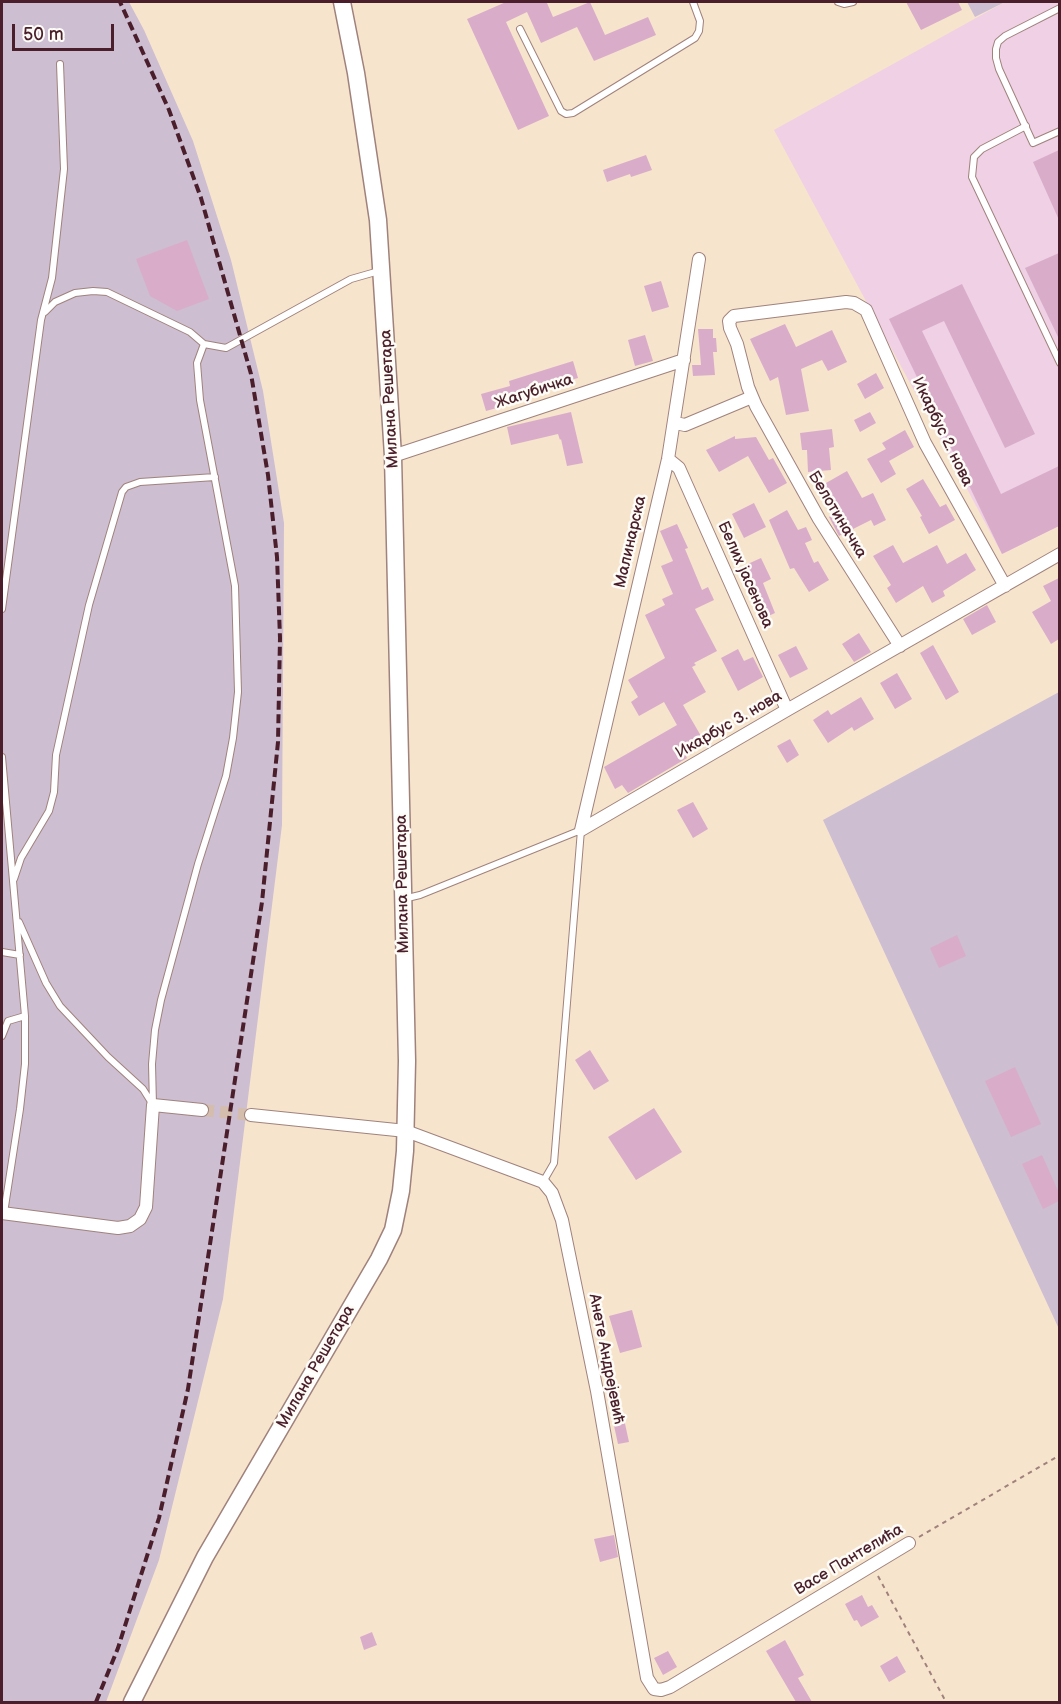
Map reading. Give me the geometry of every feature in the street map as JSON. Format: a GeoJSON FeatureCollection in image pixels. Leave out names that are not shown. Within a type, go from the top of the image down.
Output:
{"type":"FeatureCollection","features":[{"type":"Feature","properties":{"kind":"street","name":"Милана Решетара"},"geometry":{"type":"LineString","coordinates":[[132,1702],[205,1557],[385,1247],[393,1230],[398,1209],[406,1131],[407,1061],[393,456],[378,220],[360,96],[342,2]]}},
{"type":"Feature","properties":{"kind":"street","name":"Малинарска"},"geometry":{"type":"LineString","coordinates":[[581,830],[592,775],[668,459],[699,259]]}},
{"type":"Feature","properties":{"kind":"street","name":"Белотиначка"},"geometry":{"type":"LineString","coordinates":[[846,302],[734,316],[729,321],[752,397],[819,519],[900,646]]}},
{"type":"Feature","properties":{"kind":"street","name":"Икарбус 2. нова"},"geometry":{"type":"LineString","coordinates":[[846,302],[860,306],[870,316],[925,443],[1005,586]]}},
{"type":"Feature","properties":{"kind":"street","name":"Жагубичка"},"geometry":{"type":"LineString","coordinates":[[393,456],[684,360]]}},
{"type":"Feature","properties":{"kind":"street"},"geometry":{"type":"LineString","coordinates":[[675,423],[685,425],[752,397]]}},
{"type":"Feature","properties":{"kind":"street","name":"Белих јасенова"},"geometry":{"type":"LineString","coordinates":[[668,459],[679,468],[787,710]]}},
{"type":"Feature","properties":{"kind":"street","name":"Икарбус 3. нова"},"geometry":{"type":"LineString","coordinates":[[581,830],[1059,554]]}},
{"type":"Feature","properties":{"kind":"street"},"geometry":{"type":"LineString","coordinates":[[3,1213],[118,1228],[125,1228],[136,1223],[146,1207],[153,1106],[202,1110]]}},
{"type":"Feature","properties":{"kind":"street"},"geometry":{"type":"LineString","coordinates":[[251,1115],[406,1131],[543,1182]]}},
{"type":"Feature","properties":{"kind":"street","name":"Анете Андрејевић"},"geometry":{"type":"LineString","coordinates":[[543,1182],[552,1193],[562,1220],[597,1391],[647,1678],[654,1689]]}},
{"type":"Feature","properties":{"kind":"street","name":"Васе Пантелића"},"geometry":{"type":"LineString","coordinates":[[654,1689],[661,1690],[670,1687],[909,1543]]}},
{"type":"Feature","properties":{"kind":"lane"},"geometry":{"type":"LineString","coordinates":[[520,29],[561,111],[566,114],[573,113],[695,38],[699,31],[700,21],[693,2]]}},
{"type":"Feature","properties":{"kind":"lane"},"geometry":{"type":"LineString","coordinates":[[838,2],[844,4],[853,2]]}},
{"type":"Feature","properties":{"kind":"lane"},"geometry":{"type":"LineString","coordinates":[[1059,8],[1005,36],[998,42],[996,50],[999,69],[1033,143],[1059,131]]}},
{"type":"Feature","properties":{"kind":"lane"},"geometry":{"type":"LineString","coordinates":[[2,609],[41,320],[52,278],[64,168],[60,64]]}},
{"type":"Feature","properties":{"kind":"lane"},"geometry":{"type":"LineString","coordinates":[[1026,126],[982,149],[974,158],[972,177],[1059,363]]}},
{"type":"Feature","properties":{"kind":"lane"},"geometry":{"type":"LineString","coordinates":[[41,320],[46,310],[64,297],[75,293],[107,292],[190,332],[204,344],[226,348],[351,279],[382,270]]}},
{"type":"Feature","properties":{"kind":"lane"},"geometry":{"type":"LineString","coordinates":[[153,1106],[152,1064],[161,1000],[198,864],[226,776],[238,692],[235,586],[200,400],[197,363],[204,344]]}},
{"type":"Feature","properties":{"kind":"lane"},"geometry":{"type":"LineString","coordinates":[[14,879],[21,858],[50,811],[57,755],[89,605],[122,492],[126,487],[140,482],[215,477]]}},
{"type":"Feature","properties":{"kind":"lane"},"geometry":{"type":"LineString","coordinates":[[2,757],[25,1016],[25,1064],[20,1109],[3,1213]]}},
{"type":"Feature","properties":{"kind":"lane"},"geometry":{"type":"LineString","coordinates":[[543,1182],[554,1163],[581,830]]}},
{"type":"Feature","properties":{"kind":"lane","name":"Икарбус 3. нова"},"geometry":{"type":"LineString","coordinates":[[403,899],[411,898],[581,830]]}},
{"type":"Feature","properties":{"kind":"lane"},"geometry":{"type":"LineString","coordinates":[[17,916],[46,983],[60,1006],[108,1057],[143,1089],[153,1106]]}},
{"type":"Feature","properties":{"kind":"lane"},"geometry":{"type":"LineString","coordinates":[[2,952],[20,955]]}},
{"type":"Feature","properties":{"kind":"lane"},"geometry":{"type":"LineString","coordinates":[[2,1036],[5,1025],[11,1018],[25,1016]]}},
{"type":"Feature","properties":{"kind":"path","name":"Васе Пантелића"},"geometry":{"type":"LineString","coordinates":[[909,1543],[1059,1455]]}},
{"type":"Feature","properties":{"kind":"path"},"geometry":{"type":"LineString","coordinates":[[872,1565],[946,1702]]}},
{"type":"Feature","properties":{"kind":"shaded area"},"geometry":{"type":"Polygon","coordinates":[[[2,2],[129,2],[144,30],[193,141],[231,260],[263,391],[284,523],[282,825],[223,1299],[159,1560],[106,1702],[2,1702],[2,2]]]}},
{"type":"Feature","properties":{"kind":"shaded area"},"geometry":{"type":"Polygon","coordinates":[[[967,2],[1005,2],[975,17],[967,2]]]}},
{"type":"Feature","properties":{"kind":"shaded area"},"geometry":{"type":"Polygon","coordinates":[[[1005,2],[1059,2],[1059,526],[1002,554],[774,130],[1005,2]]]}},
{"type":"Feature","properties":{"kind":"shaded area"},"geometry":{"type":"Polygon","coordinates":[[[1059,692],[1059,1329],[823,820],[1059,692]]]}},
{"type":"Feature","properties":{"kind":"building"},"geometry":{"type":"Polygon","coordinates":[[[506,2],[551,2],[547,3],[553,17],[590,2],[605,35],[648,17],[656,35],[594,61],[577,27],[541,43],[527,12],[506,22],[549,116],[518,130],[467,19],[506,2]]]}},
{"type":"Feature","properties":{"kind":"building"},"geometry":{"type":"Polygon","coordinates":[[[906,2],[958,2],[962,10],[921,30],[906,2]]]}},
{"type":"Feature","properties":{"kind":"building"},"geometry":{"type":"Polygon","coordinates":[[[1059,150],[1059,220],[1033,162],[1059,150]]]}},
{"type":"Feature","properties":{"kind":"building"},"geometry":{"type":"Polygon","coordinates":[[[646,155],[652,170],[631,177],[630,174],[607,182],[603,170],[646,155]]]}},
{"type":"Feature","properties":{"kind":"building"},"geometry":{"type":"Polygon","coordinates":[[[187,240],[209,299],[177,311],[150,296],[136,259],[187,240]]]}},
{"type":"Feature","properties":{"kind":"building"},"geometry":{"type":"Polygon","coordinates":[[[1059,253],[1059,339],[1025,268],[1059,253]]]}},
{"type":"Feature","properties":{"kind":"building"},"geometry":{"type":"Polygon","coordinates":[[[661,281],[669,307],[652,312],[644,286],[661,281]]]}},
{"type":"Feature","properties":{"kind":"building"},"geometry":{"type":"Polygon","coordinates":[[[962,284],[1035,434],[1005,448],[944,321],[922,331],[1001,494],[1059,466],[1059,526],[1002,554],[889,319],[962,284]]]}},
{"type":"Feature","properties":{"kind":"building"},"geometry":{"type":"Polygon","coordinates":[[[785,324],[796,347],[832,330],[847,362],[828,371],[822,360],[801,369],[809,411],[786,415],[778,377],[770,381],[750,339],[785,324]]]}},
{"type":"Feature","properties":{"kind":"building"},"geometry":{"type":"Polygon","coordinates":[[[698,329],[713,329],[717,352],[713,352],[715,375],[693,376],[692,365],[701,365],[698,329]]]}},
{"type":"Feature","properties":{"kind":"building"},"geometry":{"type":"Polygon","coordinates":[[[645,335],[653,361],[635,366],[628,340],[645,335]]]}},
{"type":"Feature","properties":{"kind":"building"},"geometry":{"type":"Polygon","coordinates":[[[573,361],[578,378],[509,397],[511,404],[486,411],[481,394],[510,386],[509,381],[573,361]]]}},
{"type":"Feature","properties":{"kind":"building"},"geometry":{"type":"Polygon","coordinates":[[[876,373],[884,388],[865,399],[857,384],[876,373]]]}},
{"type":"Feature","properties":{"kind":"building"},"geometry":{"type":"Polygon","coordinates":[[[571,412],[583,463],[567,466],[558,434],[511,445],[507,427],[571,412]]]}},
{"type":"Feature","properties":{"kind":"building"},"geometry":{"type":"Polygon","coordinates":[[[870,412],[876,423],[860,432],[854,420],[870,412]]]}},
{"type":"Feature","properties":{"kind":"building"},"geometry":{"type":"Polygon","coordinates":[[[832,429],[834,447],[829,448],[831,470],[808,472],[807,450],[802,450],[800,433],[832,429]]]}},
{"type":"Feature","properties":{"kind":"building"},"geometry":{"type":"Polygon","coordinates":[[[905,430],[914,447],[889,461],[896,474],[881,483],[867,459],[886,449],[882,443],[905,430]]]}},
{"type":"Feature","properties":{"kind":"building"},"geometry":{"type":"Polygon","coordinates":[[[735,436],[735,439],[756,437],[769,460],[773,458],[787,483],[769,493],[748,456],[719,472],[706,450],[735,436]]]}},
{"type":"Feature","properties":{"kind":"building"},"geometry":{"type":"Polygon","coordinates":[[[847,471],[862,498],[873,493],[886,520],[874,526],[871,520],[839,536],[829,517],[834,514],[819,487],[847,471]]]}},
{"type":"Feature","properties":{"kind":"building"},"geometry":{"type":"Polygon","coordinates":[[[923,479],[940,507],[946,504],[955,520],[929,534],[920,517],[922,516],[906,489],[923,479]]]}},
{"type":"Feature","properties":{"kind":"building"},"geometry":{"type":"Polygon","coordinates":[[[754,503],[766,527],[744,538],[732,514],[754,503]]]}},
{"type":"Feature","properties":{"kind":"building"},"geometry":{"type":"Polygon","coordinates":[[[787,510],[798,530],[806,527],[812,540],[805,543],[814,563],[818,561],[829,580],[809,592],[794,568],[790,569],[769,520],[787,510]]]}},
{"type":"Feature","properties":{"kind":"building"},"geometry":{"type":"Polygon","coordinates":[[[677,524],[702,590],[708,587],[714,600],[695,609],[717,651],[694,663],[696,665],[692,667],[706,692],[683,705],[701,736],[682,749],[687,758],[628,793],[622,785],[615,789],[604,767],[677,725],[664,702],[639,716],[631,702],[638,697],[628,680],[665,658],[645,615],[665,605],[662,599],[673,594],[661,566],[673,561],[660,531],[677,524]]]}},
{"type":"Feature","properties":{"kind":"building"},"geometry":{"type":"Polygon","coordinates":[[[893,545],[903,563],[937,545],[947,564],[966,553],[976,570],[943,591],[945,596],[932,603],[923,586],[896,603],[887,588],[891,585],[873,556],[893,545]]]}},
{"type":"Feature","properties":{"kind":"building"},"geometry":{"type":"Polygon","coordinates":[[[761,558],[771,579],[763,583],[775,613],[760,620],[751,600],[756,598],[741,567],[761,558]]]}},
{"type":"Feature","properties":{"kind":"building"},"geometry":{"type":"Polygon","coordinates":[[[1059,578],[1059,639],[1051,644],[1032,612],[1051,601],[1043,586],[1059,578]]]}},
{"type":"Feature","properties":{"kind":"building"},"geometry":{"type":"Polygon","coordinates":[[[987,605],[996,622],[972,635],[963,619],[987,605]]]}},
{"type":"Feature","properties":{"kind":"building"},"geometry":{"type":"Polygon","coordinates":[[[859,633],[871,652],[854,662],[842,644],[859,633]]]}},
{"type":"Feature","properties":{"kind":"building"},"geometry":{"type":"Polygon","coordinates":[[[933,645],[959,692],[946,700],[920,653],[933,645]]]}},
{"type":"Feature","properties":{"kind":"building"},"geometry":{"type":"Polygon","coordinates":[[[796,646],[808,669],[790,678],[778,655],[796,646]]]}},
{"type":"Feature","properties":{"kind":"building"},"geometry":{"type":"Polygon","coordinates":[[[738,649],[744,661],[753,657],[763,677],[738,691],[721,658],[738,649]]]}},
{"type":"Feature","properties":{"kind":"building"},"geometry":{"type":"Polygon","coordinates":[[[897,673],[912,699],[895,709],[880,683],[897,673]]]}},
{"type":"Feature","properties":{"kind":"building"},"geometry":{"type":"Polygon","coordinates":[[[861,697],[874,719],[854,731],[852,727],[828,743],[813,720],[828,710],[831,715],[861,697]]]}},
{"type":"Feature","properties":{"kind":"building"},"geometry":{"type":"Polygon","coordinates":[[[790,739],[799,755],[787,763],[777,746],[790,739]]]}},
{"type":"Feature","properties":{"kind":"building"},"geometry":{"type":"Polygon","coordinates":[[[693,802],[708,829],[693,838],[677,810],[693,802]]]}},
{"type":"Feature","properties":{"kind":"building"},"geometry":{"type":"Polygon","coordinates":[[[957,935],[966,956],[939,968],[930,948],[957,935]]]}},
{"type":"Feature","properties":{"kind":"building"},"geometry":{"type":"Polygon","coordinates":[[[590,1050],[609,1081],[594,1090],[575,1060],[590,1050]]]}},
{"type":"Feature","properties":{"kind":"building"},"geometry":{"type":"Polygon","coordinates":[[[1015,1067],[1041,1124],[1011,1137],[985,1081],[1015,1067]]]}},
{"type":"Feature","properties":{"kind":"building"},"geometry":{"type":"Polygon","coordinates":[[[654,1108],[682,1152],[636,1180],[608,1137],[654,1108]]]}},
{"type":"Feature","properties":{"kind":"building"},"geometry":{"type":"Polygon","coordinates":[[[1042,1155],[1059,1193],[1059,1201],[1043,1209],[1022,1164],[1042,1155]]]}},
{"type":"Feature","properties":{"kind":"building"},"geometry":{"type":"Polygon","coordinates":[[[632,1310],[642,1347],[620,1353],[609,1316],[632,1310]]]}},
{"type":"Feature","properties":{"kind":"building"},"geometry":{"type":"Polygon","coordinates":[[[622,1410],[629,1442],[618,1444],[611,1412],[622,1410]]]}},
{"type":"Feature","properties":{"kind":"building"},"geometry":{"type":"Polygon","coordinates":[[[614,1535],[618,1557],[600,1562],[594,1539],[614,1535]]]}},
{"type":"Feature","properties":{"kind":"building"},"geometry":{"type":"Polygon","coordinates":[[[862,1595],[868,1607],[872,1605],[879,1617],[861,1627],[857,1620],[854,1621],[845,1604],[862,1595]]]}},
{"type":"Feature","properties":{"kind":"building"},"geometry":{"type":"Polygon","coordinates":[[[372,1632],[377,1645],[364,1650],[360,1637],[372,1632]]]}},
{"type":"Feature","properties":{"kind":"building"},"geometry":{"type":"Polygon","coordinates":[[[785,1640],[804,1675],[798,1678],[812,1702],[796,1702],[766,1651],[785,1640]]]}},
{"type":"Feature","properties":{"kind":"building"},"geometry":{"type":"Polygon","coordinates":[[[668,1651],[677,1667],[663,1675],[654,1658],[668,1651]]]}},
{"type":"Feature","properties":{"kind":"building"},"geometry":{"type":"Polygon","coordinates":[[[897,1656],[906,1672],[889,1682],[880,1666],[897,1656]]]}},
{"type":"Feature","properties":{"kind":"tunnel"},"geometry":{"type":"LineString","coordinates":[[202,1110],[251,1115]]}},
{"type":"Feature","properties":{"kind":"railway"},"geometry":{"type":"LineString","coordinates":[[96,1702],[118,1648],[159,1518],[188,1389],[262,902],[278,742],[280,638],[277,557],[268,475],[251,374],[201,198],[169,110],[120,2]]}}]}
